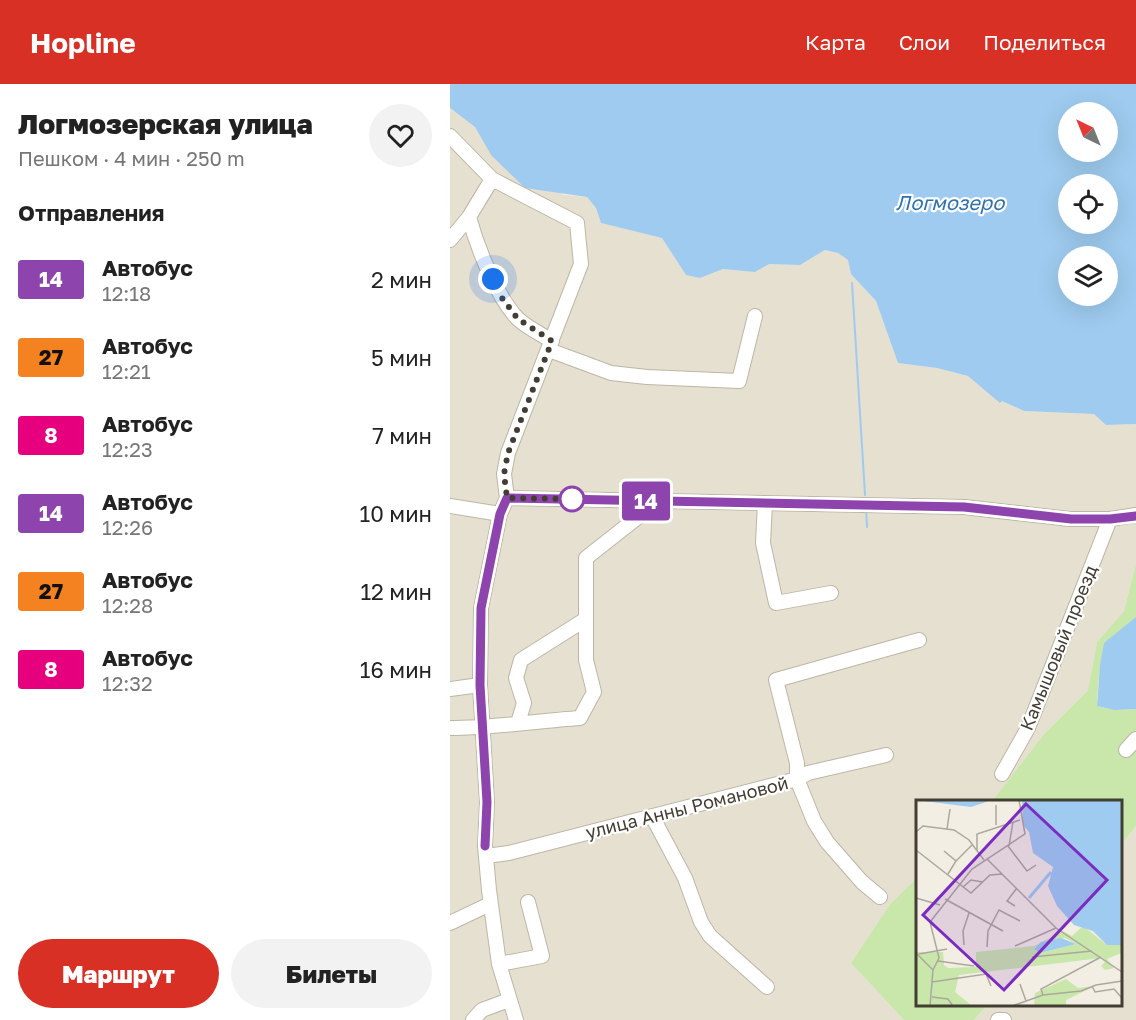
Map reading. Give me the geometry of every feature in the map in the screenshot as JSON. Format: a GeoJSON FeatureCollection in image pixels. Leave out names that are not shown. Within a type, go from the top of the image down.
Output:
{"type":"FeatureCollection","features":[{"type":"Feature","properties":{"kind":"street"},"geometry":{"type":"LineString","coordinates":[[450,136],[492,179],[577,223],[581,264],[508,453],[504,474],[507,498],[500,514],[481,608],[480,685],[487,802],[486,856],[490,904],[499,964],[516,1020]]}},
{"type":"Feature","properties":{"kind":"street"},"geometry":{"type":"LineString","coordinates":[[450,240],[469,217],[492,179]]}},
{"type":"Feature","properties":{"kind":"street"},"geometry":{"type":"LineString","coordinates":[[469,217],[475,240],[502,298],[518,319],[550,346],[611,373],[739,381],[754,316]]}},
{"type":"Feature","properties":{"kind":"street"},"geometry":{"type":"LineString","coordinates":[[507,498],[964,507],[1071,519],[1110,519],[1136,515]]}},
{"type":"Feature","properties":{"kind":"street"},"geometry":{"type":"LineString","coordinates":[[450,728],[483,728],[580,718],[594,692],[586,660],[586,558],[638,517],[641,501]]}},
{"type":"Feature","properties":{"kind":"street"},"geometry":{"type":"LineString","coordinates":[[765,503],[764,543],[776,603],[831,593]]}},
{"type":"Feature","properties":{"kind":"street"},"geometry":{"type":"LineString","coordinates":[[450,506],[500,514]]}},
{"type":"Feature","properties":{"kind":"street","name":"Камышовый проезд"},"geometry":{"type":"LineString","coordinates":[[1002,774],[1028,728],[1110,519]]}},
{"type":"Feature","properties":{"kind":"street"},"geometry":{"type":"LineString","coordinates":[[518,723],[524,703],[516,678],[521,660],[586,619]]}},
{"type":"Feature","properties":{"kind":"street"},"geometry":{"type":"LineString","coordinates":[[880,897],[862,882],[827,842],[814,820],[797,779],[797,763],[776,680],[919,640]]}},
{"type":"Feature","properties":{"kind":"street"},"geometry":{"type":"LineString","coordinates":[[450,689],[480,685]]}},
{"type":"Feature","properties":{"kind":"street"},"geometry":{"type":"LineString","coordinates":[[1126,750],[1136,739]]}},
{"type":"Feature","properties":{"kind":"street","name":"улица Анны Романовой"},"geometry":{"type":"LineString","coordinates":[[486,856],[510,853],[886,754]]}},
{"type":"Feature","properties":{"kind":"street"},"geometry":{"type":"LineString","coordinates":[[652,816],[685,878],[701,922],[710,936],[767,987]]}},
{"type":"Feature","properties":{"kind":"street"},"geometry":{"type":"LineString","coordinates":[[499,964],[542,956],[528,902]]}},
{"type":"Feature","properties":{"kind":"street"},"geometry":{"type":"LineString","coordinates":[[450,924],[490,904]]}},
{"type":"Feature","properties":{"kind":"street"},"geometry":{"type":"LineString","coordinates":[[473,1020],[482,1010],[509,1000]]}},
{"type":"Feature","properties":{"kind":"street"},"geometry":{"type":"LineString","coordinates":[[998,1020],[1004,1020]]}},
{"type":"Feature","properties":{"kind":"shaded area"},"geometry":{"type":"Polygon","coordinates":[[[450,108],[475,127],[491,155],[564,195],[587,197],[596,208],[601,223],[662,238],[686,275],[700,278],[723,269],[755,272],[768,264],[800,265],[825,250],[838,253],[848,260],[851,274],[876,301],[898,363],[937,368],[968,376],[1000,402],[1024,411],[1094,414],[1107,425],[1136,424],[1136,564],[1124,611],[1097,642],[1088,690],[1044,734],[993,800],[916,800],[916,879],[890,904],[851,963],[904,1020],[450,1020],[450,108]]]}},
{"type":"Feature","properties":{"kind":"shaded area"},"geometry":{"type":"Polygon","coordinates":[[[1136,826],[1136,1020],[974,1020],[987,1005],[1121,1005],[1121,845],[1136,826]]]}},
{"type":"Feature","properties":{"kind":"green space"},"geometry":{"type":"Polygon","coordinates":[[[1136,564],[1136,617],[1117,638],[1102,663],[1097,697],[1097,706],[1114,710],[1136,709],[1136,826],[1121,845],[1121,800],[993,800],[1044,734],[1088,690],[1097,642],[1124,611],[1136,564]]]}},
{"type":"Feature","properties":{"kind":"green space"},"geometry":{"type":"Polygon","coordinates":[[[916,879],[916,1005],[987,1005],[974,1020],[904,1020],[851,963],[890,904],[916,879]]]}},
{"type":"Feature","properties":{"kind":"water","name":"Логмозеро"},"geometry":{"type":"Polygon","coordinates":[[[450,84],[1136,84],[1136,424],[1106,425],[1094,414],[1024,411],[1002,401],[1000,403],[968,376],[937,368],[898,363],[876,301],[851,274],[848,260],[838,253],[825,250],[800,265],[769,264],[755,272],[723,269],[700,278],[686,275],[662,238],[601,223],[596,208],[587,197],[525,188],[491,155],[475,127],[450,108],[450,84]]]}},
{"type":"Feature","properties":{"kind":"water"},"geometry":{"type":"Polygon","coordinates":[[[1136,617],[1136,709],[1114,710],[1097,706],[1104,643],[1136,617]]]}},
{"type":"Feature","properties":{"kind":"waterway"},"geometry":{"type":"LineString","coordinates":[[852,283],[865,495]]}},
{"type":"Feature","properties":{"kind":"waterway"},"geometry":{"type":"LineString","coordinates":[[866,509],[867,527]]}},
{"type":"Feature","properties":{"kind":"bus line","name":"14"},"geometry":{"type":"LineString","coordinates":[[485,846],[487,802],[480,685],[481,608],[500,514],[507,498],[964,507],[1071,519],[1136,516]]}},
{"type":"Feature","properties":{"kind":"route"},"geometry":{"type":"LineString","coordinates":[[493,279],[502,298],[518,319],[552,341],[508,453],[504,474],[507,498],[572,499]]}}]}
